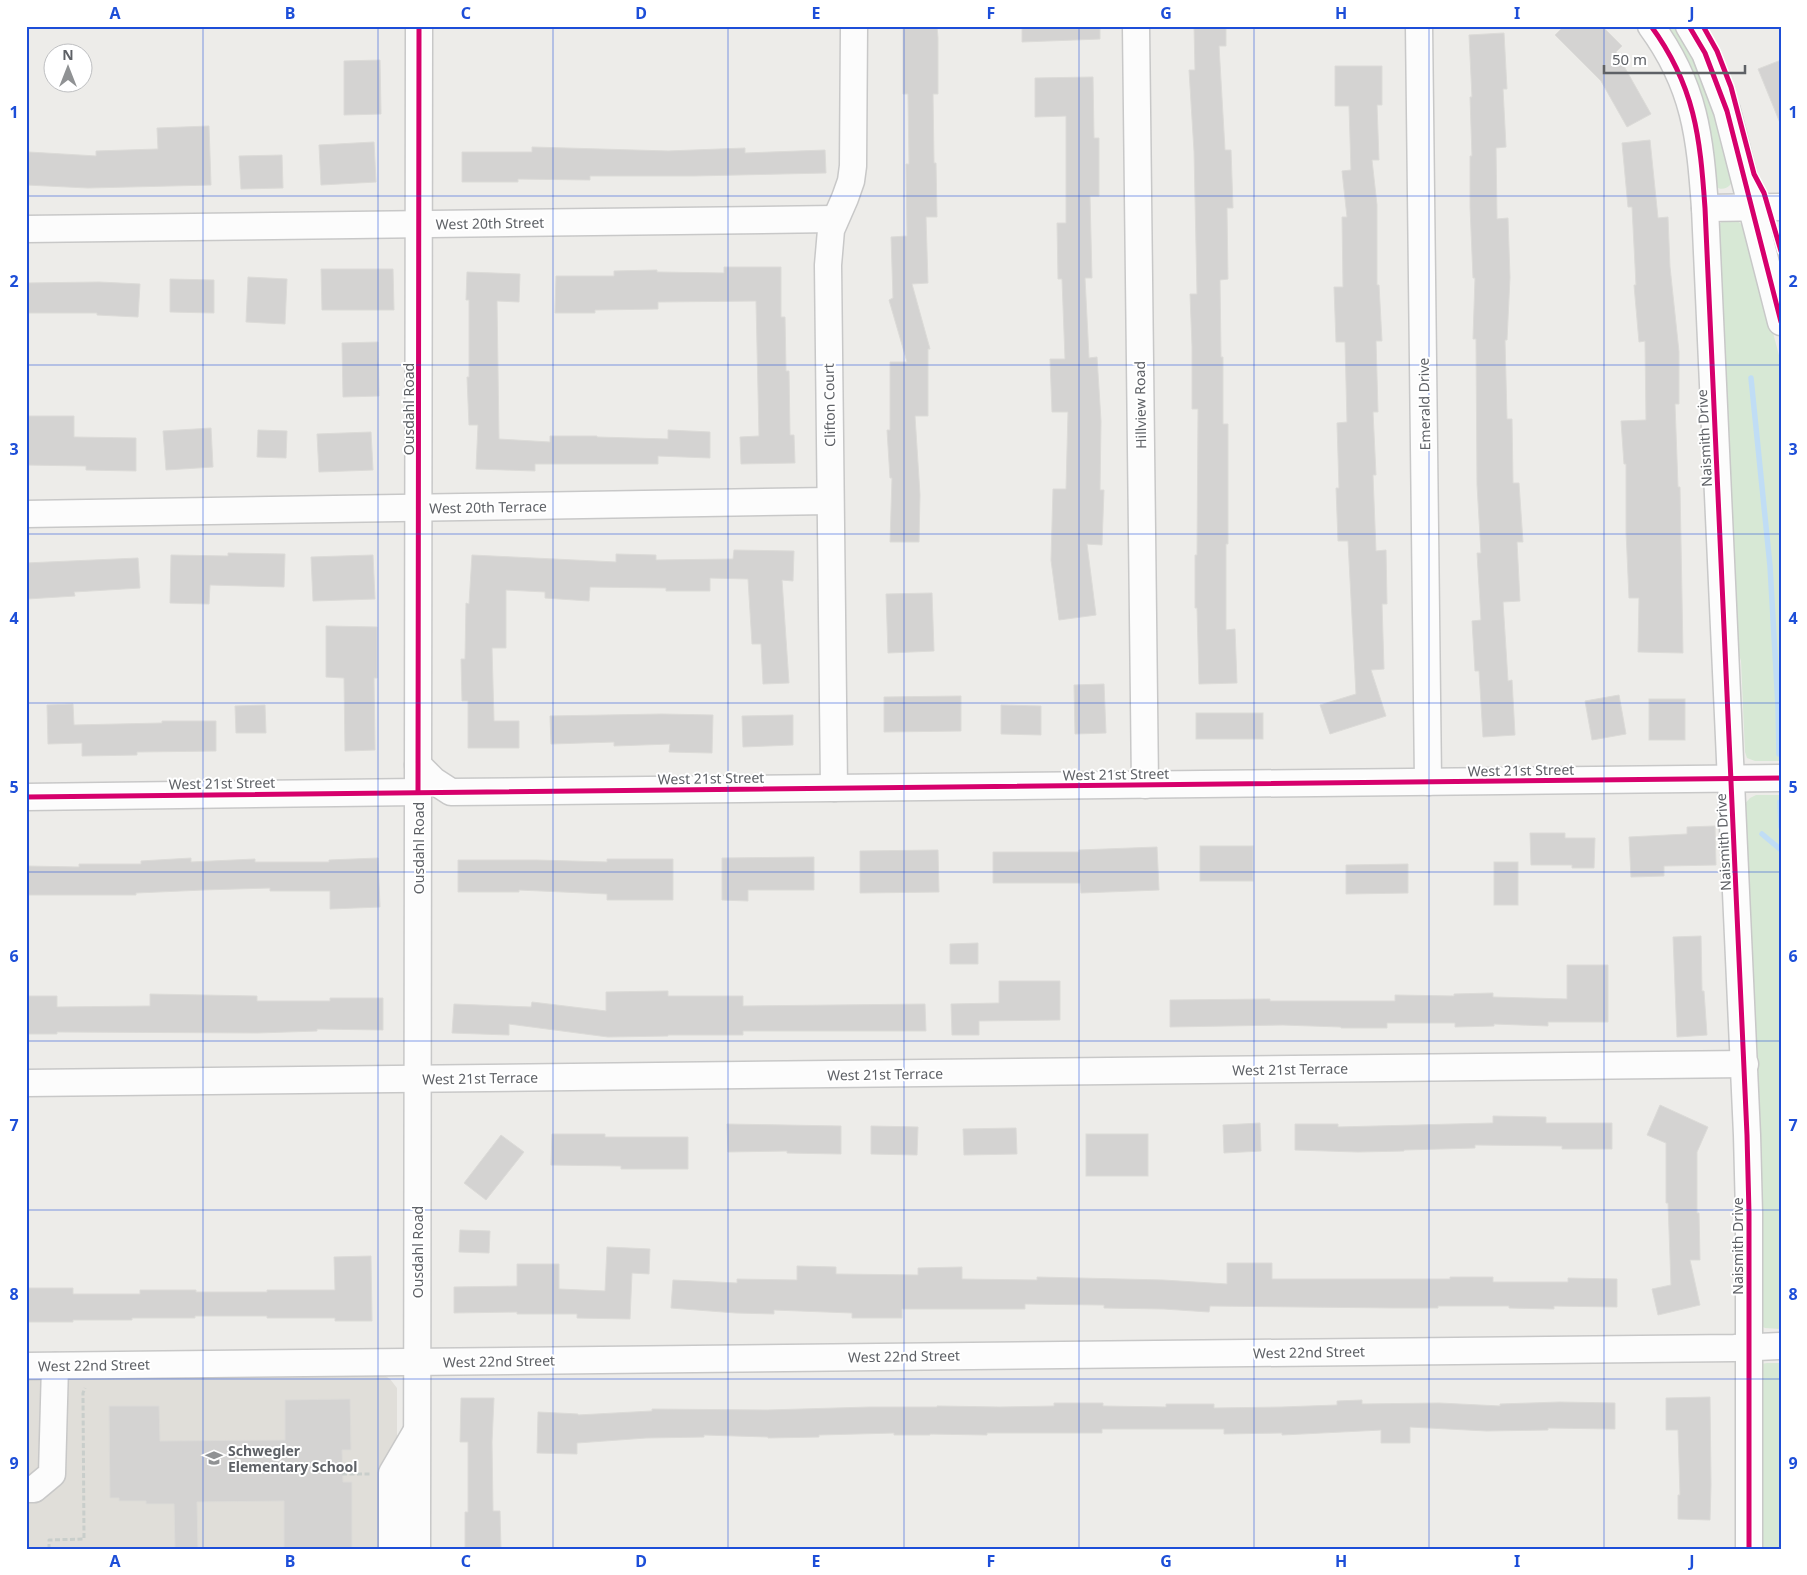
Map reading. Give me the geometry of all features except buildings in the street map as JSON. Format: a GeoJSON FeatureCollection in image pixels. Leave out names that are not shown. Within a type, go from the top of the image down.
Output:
{"type":"FeatureCollection","features":[{"type":"Feature","properties":{"kind":"street","name":"Ousdahl Road"},"geometry":{"type":"LineString","coordinates":[[417,1549],[419,26]]}},
{"type":"Feature","properties":{"kind":"street","name":"Clifton Court"},"geometry":{"type":"LineString","coordinates":[[834,788],[828,244],[835,219],[851,180],[854,166],[854,26]]}},
{"type":"Feature","properties":{"kind":"street","name":"Hillview Road"},"geometry":{"type":"LineString","coordinates":[[1136,26],[1145,785]]}},
{"type":"Feature","properties":{"kind":"street","name":"Emerald Drive"},"geometry":{"type":"LineString","coordinates":[[1419,26],[1428,782]]}},
{"type":"Feature","properties":{"kind":"street","name":"Naismith Drive"},"geometry":{"type":"LineString","coordinates":[[1651,26],[1676,66],[1694,114],[1701,153],[1705,208],[1744,1064],[1749,1213],[1748,1549]]}},
{"type":"Feature","properties":{"kind":"street"},"geometry":{"type":"LineString","coordinates":[[1689,26],[1705,53],[1725,104],[1781,322]]}},
{"type":"Feature","properties":{"kind":"street"},"geometry":{"type":"LineString","coordinates":[[1705,208],[1781,207]]}},
{"type":"Feature","properties":{"kind":"street","name":"West 20th Street"},"geometry":{"type":"LineString","coordinates":[[26,229],[835,219]]}},
{"type":"Feature","properties":{"kind":"street","name":"West 20th Terrace"},"geometry":{"type":"LineString","coordinates":[[26,514],[830,501]]}},
{"type":"Feature","properties":{"kind":"street"},"geometry":{"type":"LineString","coordinates":[[418,765],[434,781],[451,792],[428,808],[418,826]]}},
{"type":"Feature","properties":{"kind":"street","name":"West 21st Street"},"geometry":{"type":"LineString","coordinates":[[451,792],[1781,778]]}},
{"type":"Feature","properties":{"kind":"street","name":"West 21st Street"},"geometry":{"type":"LineString","coordinates":[[26,797],[418,792]]}},
{"type":"Feature","properties":{"kind":"street","name":"West 21st Terrace"},"geometry":{"type":"LineString","coordinates":[[26,1083],[1744,1064]]}},
{"type":"Feature","properties":{"kind":"street","name":"West 22nd Street"},"geometry":{"type":"LineString","coordinates":[[26,1366],[1781,1346]]}},
{"type":"Feature","properties":{"kind":"street"},"geometry":{"type":"LineString","coordinates":[[26,1489],[34,1489],[52,1474],[55,1366]]}},
{"type":"Feature","properties":{"kind":"street"},"geometry":{"type":"LineString","coordinates":[[392,1549],[392,1473],[417,1432]]}},
{"type":"Feature","properties":{"kind":"path"},"geometry":{"type":"LineString","coordinates":[[49,1549],[49,1540],[84,1539],[83,1393],[85,1388]]}},
{"type":"Feature","properties":{"kind":"path"},"geometry":{"type":"LineString","coordinates":[[342,1474],[380,1474]]}},
{"type":"Feature","properties":{"kind":"shaded area","name":"Schwegler Elementary School"},"geometry":{"type":"Polygon","coordinates":[[[384,1375],[397,1388],[397,1441],[405,1549],[26,1549],[26,1377],[384,1375]]]}},
{"type":"Feature","properties":{"kind":"green space"},"geometry":{"type":"Polygon","coordinates":[[[1661,26],[1677,26],[1698,58],[1716,110],[1733,179],[1726,188],[1715,187],[1661,26]]]}},
{"type":"Feature","properties":{"kind":"green space"},"geometry":{"type":"Polygon","coordinates":[[[1726,219],[1738,222],[1746,230],[1781,363],[1781,761],[1755,761],[1747,758],[1745,752],[1741,661],[1735,642],[1714,231],[1726,219]]]}},
{"type":"Feature","properties":{"kind":"green space"},"geometry":{"type":"Polygon","coordinates":[[[1756,795],[1781,795],[1781,1329],[1761,1326],[1742,807],[1750,798],[1756,795]]]}},
{"type":"Feature","properties":{"kind":"green space"},"geometry":{"type":"Polygon","coordinates":[[[1781,1363],[1781,1549],[1758,1549],[1761,1364],[1781,1363]]]}},
{"type":"Feature","properties":{"kind":"waterway"},"geometry":{"type":"LineString","coordinates":[[1751,378],[1770,566],[1779,754]]}},
{"type":"Feature","properties":{"kind":"waterway"},"geometry":{"type":"LineString","coordinates":[[1780,802],[1781,827]]}},
{"type":"Feature","properties":{"kind":"waterway"},"geometry":{"type":"LineString","coordinates":[[1762,834],[1781,850]]}},
{"type":"Feature","properties":{"kind":"cycle path"},"geometry":{"type":"LineString","coordinates":[[418,792],[419,26]]}},
{"type":"Feature","properties":{"kind":"cycle path"},"geometry":{"type":"LineString","coordinates":[[1651,26],[1666,48],[1677,70],[1693,113],[1701,158],[1705,208],[1747,1135],[1749,1213],[1749,1549]]}},
{"type":"Feature","properties":{"kind":"cycle path"},"geometry":{"type":"LineString","coordinates":[[1689,26],[1705,53],[1727,111],[1781,322]]}},
{"type":"Feature","properties":{"kind":"cycle path"},"geometry":{"type":"LineString","coordinates":[[1703,26],[1717,51],[1731,87],[1754,174],[1764,193],[1781,251]]}},
{"type":"Feature","properties":{"kind":"cycle path"},"geometry":{"type":"LineString","coordinates":[[26,797],[1781,778]]}},
{"type":"Feature","properties":{"kind":"place","name":"Schwegler Elementary School"},"geometry":{"type":"Point","coordinates":[214,1458]}}]}
